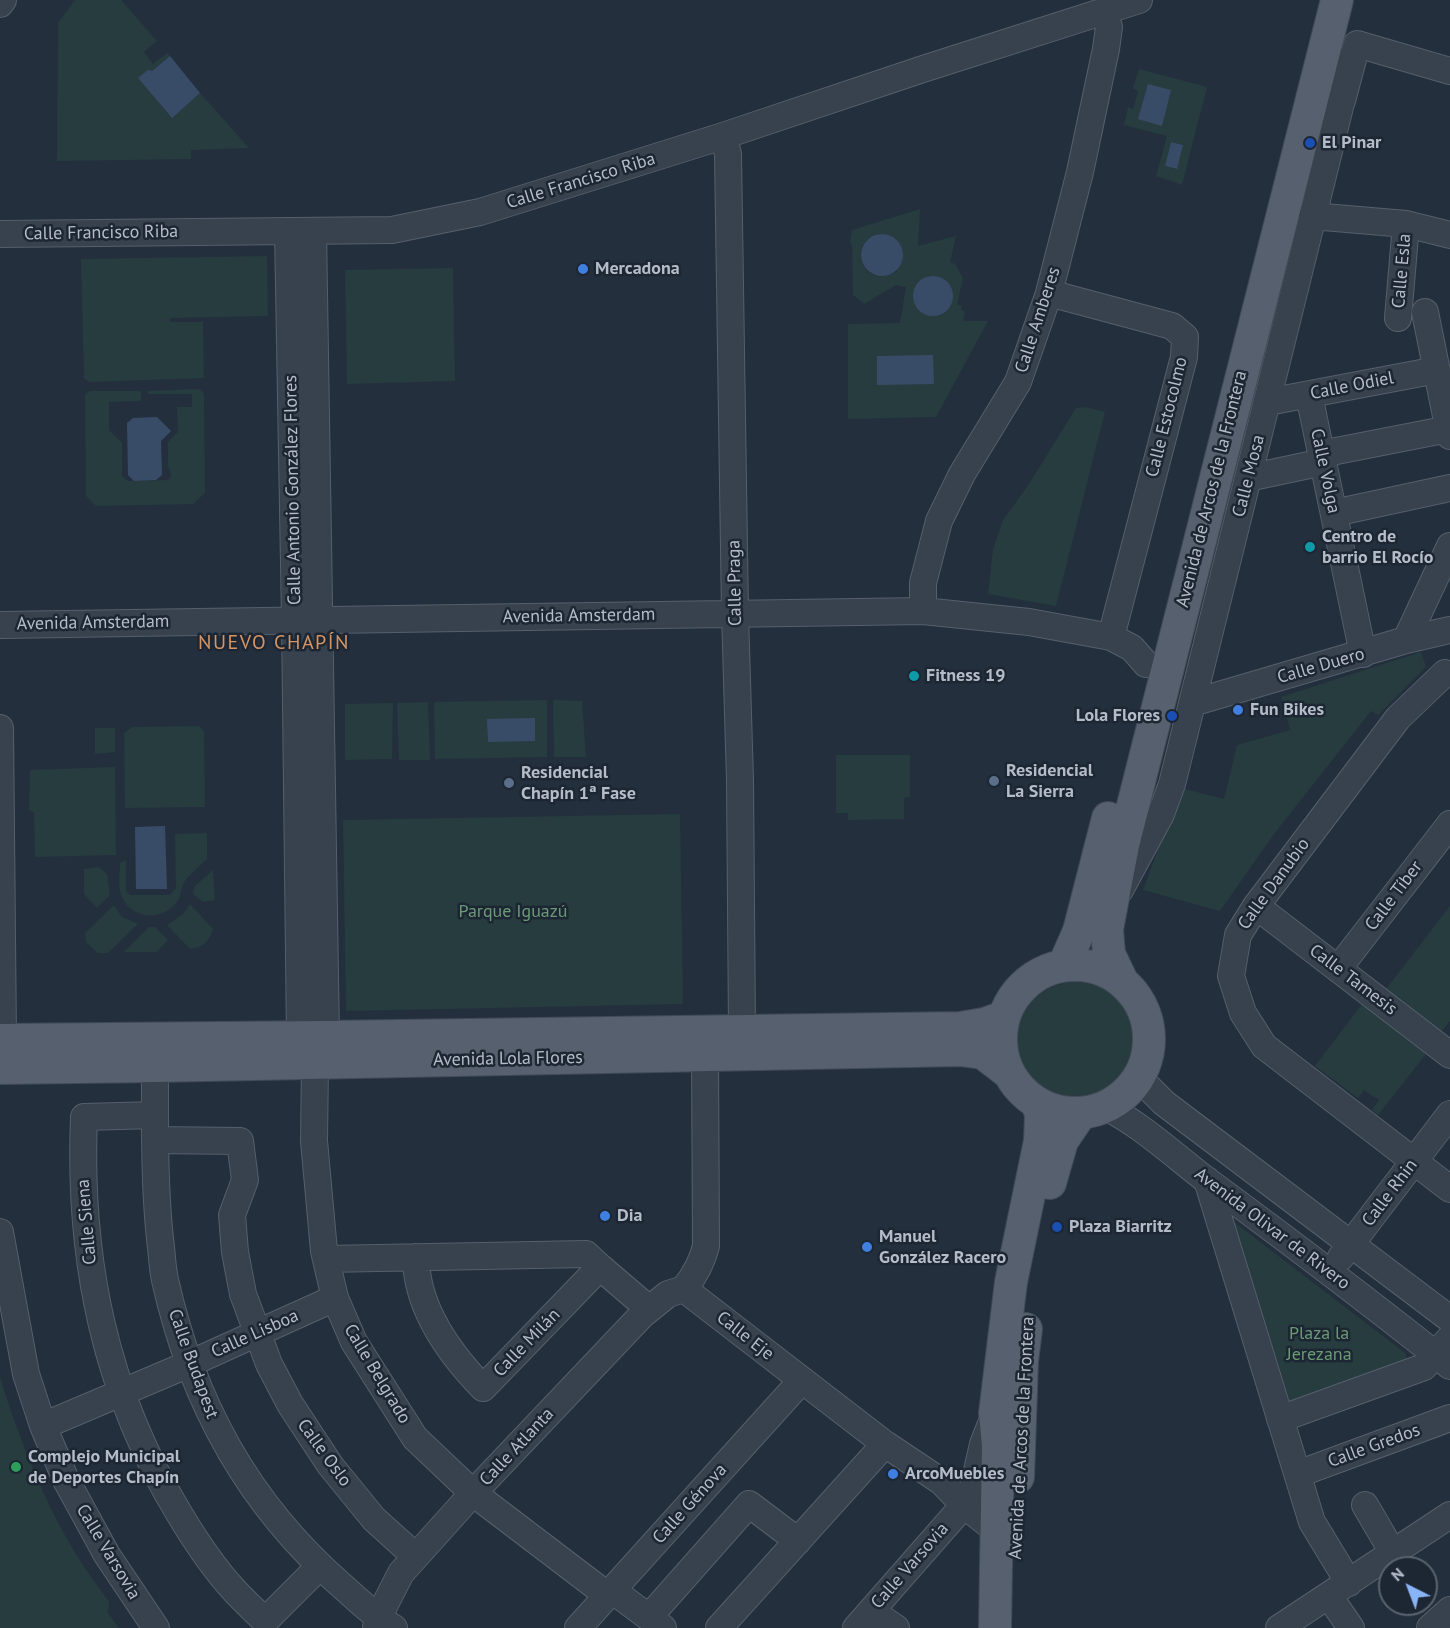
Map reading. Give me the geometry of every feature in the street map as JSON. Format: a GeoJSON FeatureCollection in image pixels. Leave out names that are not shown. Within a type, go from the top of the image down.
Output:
{"type":"FeatureCollection","features":[{"type":"Feature","properties":{"kind":"main road","name":"Avenida de Arcos de la Frontera"},"geometry":{"type":"LineString","coordinates":[[1064,965],[1079,932],[1314,0]]}},
{"type":"Feature","properties":{"kind":"main road","name":"Avenida de Arcos de la Frontera"},"geometry":{"type":"LineString","coordinates":[[1121,979],[1109,954],[1107,929],[1123,845],[1336,0]]}},
{"type":"Feature","properties":{"kind":"main road"},"geometry":{"type":"LineString","coordinates":[[1083,964],[1121,979],[1142,1004],[1147,1017],[1150,1043],[1148,1057],[1139,1078],[1128,1092],[1094,1110],[1061,1112],[1037,1103],[1025,1094],[1009,1073],[1001,1048],[1004,1017],[1010,1004],[1025,984],[1039,974],[1064,965],[1083,964]]}},
{"type":"Feature","properties":{"kind":"main road","name":"Avenida Lola Flores"},"geometry":{"type":"LineString","coordinates":[[1,1049],[314,1046],[742,1031],[960,1029],[1004,1017]]}},
{"type":"Feature","properties":{"kind":"main road","name":"Avenida Lola Flores"},"geometry":{"type":"LineString","coordinates":[[1,1049],[154,1066],[314,1046],[705,1054],[966,1050],[983,1053],[1009,1073]]}},
{"type":"Feature","properties":{"kind":"main road","name":"Avenida de Arcos de la Frontera"},"geometry":{"type":"LineString","coordinates":[[995,1628],[998,1446],[995,1413],[1011,1282],[1040,1141],[1041,1114],[1037,1103]]}},
{"type":"Feature","properties":{"kind":"main road","name":"Avenida de Arcos de la Frontera"},"geometry":{"type":"LineString","coordinates":[[1015,1628],[1022,1361],[1032,1278],[1055,1162],[1062,1141],[1094,1110]]}},
{"type":"Feature","properties":{"kind":"street"},"geometry":{"type":"LineString","coordinates":[[0,4],[3,0]]}},
{"type":"Feature","properties":{"kind":"street","name":"Calle Francisco Riba"},"geometry":{"type":"LineString","coordinates":[[0,234],[392,230],[480,212],[723,136],[1139,0]]}},
{"type":"Feature","properties":{"kind":"street","name":"Calle Amberes"},"geometry":{"type":"LineString","coordinates":[[923,611],[923,583],[939,520],[962,474],[1018,382],[1049,293],[1080,172],[1106,49],[1109,27],[1104,12]]}},
{"type":"Feature","properties":{"kind":"street","name":"Calle Mosa"},"geometry":{"type":"LineString","coordinates":[[1113,904],[1161,814],[1172,784],[1268,402],[1340,107],[1326,39]]}},
{"type":"Feature","properties":{"kind":"street"},"geometry":{"type":"LineString","coordinates":[[1340,107],[1357,44],[1450,71]]}},
{"type":"Feature","properties":{"kind":"street","name":"Calle Praga"},"geometry":{"type":"LineString","coordinates":[[723,136],[728,154],[735,614],[740,780],[742,1031]]}},
{"type":"Feature","properties":{"kind":"street","name":"Calle Esla"},"geometry":{"type":"LineString","coordinates":[[1312,216],[1406,224],[1450,236]]}},
{"type":"Feature","properties":{"kind":"street","name":"Calle Esla"},"geometry":{"type":"LineString","coordinates":[[1398,318],[1406,224]]}},
{"type":"Feature","properties":{"kind":"street","name":"Calle Antonio González Flores"},"geometry":{"type":"LineString","coordinates":[[301,231],[314,1046]]}},
{"type":"Feature","properties":{"kind":"street","name":"Calle Estocolmo"},"geometry":{"type":"LineString","coordinates":[[1049,293],[1172,326],[1185,337],[1184,357],[1111,637]]}},
{"type":"Feature","properties":{"kind":"street"},"geometry":{"type":"LineString","coordinates":[[1248,478],[1322,458],[1449,432],[1425,312]]}},
{"type":"Feature","properties":{"kind":"street","name":"Calle Odiel"},"geometry":{"type":"LineString","coordinates":[[1268,402],[1437,370]]}},
{"type":"Feature","properties":{"kind":"street","name":"Calle Volga"},"geometry":{"type":"LineString","coordinates":[[1309,394],[1363,654]]}},
{"type":"Feature","properties":{"kind":"street"},"geometry":{"type":"LineString","coordinates":[[1334,513],[1450,488]]}},
{"type":"Feature","properties":{"kind":"street"},"geometry":{"type":"LineString","coordinates":[[1406,640],[1450,546]]}},
{"type":"Feature","properties":{"kind":"street","name":"Avenida Amsterdam"},"geometry":{"type":"LineString","coordinates":[[0,625],[923,611],[1029,622],[1111,637],[1132,648],[1146,664]]}},
{"type":"Feature","properties":{"kind":"street"},"geometry":{"type":"LineString","coordinates":[[1440,632],[1448,677]]}},
{"type":"Feature","properties":{"kind":"street","name":"Calle Duero"},"geometry":{"type":"LineString","coordinates":[[1192,703],[1440,632]]}},
{"type":"Feature","properties":{"kind":"street","name":"Calle Danubio"},"geometry":{"type":"LineString","coordinates":[[1448,677],[1398,718],[1256,906],[1238,935],[1231,976],[1243,1013],[1264,1046],[1450,1189]]}},
{"type":"Feature","properties":{"kind":"street"},"geometry":{"type":"LineString","coordinates":[[0,728],[1,1049]]}},
{"type":"Feature","properties":{"kind":"street","name":"Calle Tíber"},"geometry":{"type":"LineString","coordinates":[[1338,969],[1450,824]]}},
{"type":"Feature","properties":{"kind":"street","name":"Calle Tamesis"},"geometry":{"type":"LineString","coordinates":[[1256,906],[1450,1055]]}},
{"type":"Feature","properties":{"kind":"street","name":"Calle Belgrado"},"geometry":{"type":"LineString","coordinates":[[314,1046],[314,1141],[319,1208],[326,1259],[335,1298],[354,1342],[415,1437],[473,1492],[609,1593],[656,1623]]}},
{"type":"Feature","properties":{"kind":"street"},"geometry":{"type":"LineString","coordinates":[[684,1289],[702,1262],[706,1246],[705,1054]]}},
{"type":"Feature","properties":{"kind":"street","name":"Calle Budapest"},"geometry":{"type":"LineString","coordinates":[[154,1066],[158,1222],[165,1278],[189,1364],[208,1413],[233,1457],[263,1502],[293,1539],[382,1625]]}},
{"type":"Feature","properties":{"kind":"street","name":"Avenida Olivar de Rivero"},"geometry":{"type":"LineString","coordinates":[[1139,1078],[1164,1103],[1450,1319]]}},
{"type":"Feature","properties":{"kind":"street","name":"Avenida Olivar de Rivero"},"geometry":{"type":"LineString","coordinates":[[1094,1110],[1127,1118],[1206,1180],[1446,1353]]}},
{"type":"Feature","properties":{"kind":"street","name":"Calle Rhin"},"geometry":{"type":"LineString","coordinates":[[1330,1271],[1450,1114]]}},
{"type":"Feature","properties":{"kind":"street","name":"Calle Siena"},"geometry":{"type":"LineString","coordinates":[[120,1392],[103,1335],[93,1288],[84,1217],[82,1167],[84,1118],[155,1128]]}},
{"type":"Feature","properties":{"kind":"street","name":"Calle Oslo"},"geometry":{"type":"LineString","coordinates":[[155,1128],[240,1140],[245,1180],[232,1215],[235,1252],[243,1293],[269,1364],[290,1404],[330,1466],[374,1519],[415,1556]]}},
{"type":"Feature","properties":{"kind":"street"},"geometry":{"type":"LineString","coordinates":[[1206,1180],[1312,1522],[1339,1590],[1351,1628]]}},
{"type":"Feature","properties":{"kind":"street","name":"Calle Varsovia"},"geometry":{"type":"LineString","coordinates":[[0,1232],[26,1374],[43,1426],[66,1480],[107,1556],[156,1628]]}},
{"type":"Feature","properties":{"kind":"street"},"geometry":{"type":"LineString","coordinates":[[326,1259],[586,1254],[649,1309]]}},
{"type":"Feature","properties":{"kind":"street","name":"Calle Milán"},"geometry":{"type":"LineString","coordinates":[[416,1257],[416,1275],[422,1296],[461,1365],[483,1389],[600,1267]]}},
{"type":"Feature","properties":{"kind":"street","name":"Calle Atlanta"},"geometry":{"type":"LineString","coordinates":[[382,1625],[400,1573],[415,1556],[473,1492],[649,1309],[668,1294],[684,1289]]}},
{"type":"Feature","properties":{"kind":"street","name":"Calle Eje"},"geometry":{"type":"LineString","coordinates":[[684,1289],[885,1444],[942,1482],[964,1505],[997,1531]]}},
{"type":"Feature","properties":{"kind":"street","name":"Calle Lisboa"},"geometry":{"type":"LineString","coordinates":[[43,1426],[189,1364],[335,1298]]}},
{"type":"Feature","properties":{"kind":"street"},"geometry":{"type":"LineString","coordinates":[[1280,1419],[1424,1368],[1446,1353]]}},
{"type":"Feature","properties":{"kind":"street","name":"Calle Génova"},"geometry":{"type":"LineString","coordinates":[[578,1628],[802,1380]]}},
{"type":"Feature","properties":{"kind":"street"},"geometry":{"type":"LineString","coordinates":[[120,1392],[164,1490],[197,1543],[232,1588],[265,1621],[320,1566]]}},
{"type":"Feature","properties":{"kind":"street","name":"Avenida de Arcos de la Frontera"},"geometry":{"type":"LineString","coordinates":[[964,1505],[973,1493],[983,1444],[995,1413]]}},
{"type":"Feature","properties":{"kind":"street","name":"Calle Gredos"},"geometry":{"type":"LineString","coordinates":[[1298,1474],[1450,1418]]}},
{"type":"Feature","properties":{"kind":"street"},"geometry":{"type":"LineString","coordinates":[[719,1628],[885,1444]]}},
{"type":"Feature","properties":{"kind":"street"},"geometry":{"type":"LineString","coordinates":[[942,1482],[966,1478],[974,1472],[980,1462]]}},
{"type":"Feature","properties":{"kind":"street"},"geometry":{"type":"LineString","coordinates":[[656,1623],[749,1504],[798,1541]]}},
{"type":"Feature","properties":{"kind":"street","name":"Calle Varsovia"},"geometry":{"type":"LineString","coordinates":[[863,1620],[964,1505]]}},
{"type":"Feature","properties":{"kind":"street"},"geometry":{"type":"LineString","coordinates":[[1365,1505],[1393,1553]]}},
{"type":"Feature","properties":{"kind":"street"},"geometry":{"type":"LineString","coordinates":[[1279,1628],[1450,1515]]}},
{"type":"Feature","properties":{"kind":"street"},"geometry":{"type":"LineString","coordinates":[[1430,1628],[1450,1610]]}},
{"type":"Feature","properties":{"kind":"street"},"geometry":{"type":"LineString","coordinates":[[863,1620],[896,1628]]}},
{"type":"Feature","properties":{"kind":"green space"},"geometry":{"type":"Polygon","coordinates":[[[75,0],[121,0],[157,41],[144,52],[153,64],[167,53],[170,56],[139,79],[171,117],[200,93],[249,148],[191,150],[191,159],[57,161],[58,23],[75,0]]]}},
{"type":"Feature","properties":{"kind":"green space"},"geometry":{"type":"Polygon","coordinates":[[[1139,69],[1207,87],[1182,185],[1156,176],[1167,136],[1124,125],[1128,107],[1133,109],[1138,91],[1133,88],[1139,69]],[[1171,142],[1165,166],[1176,169],[1183,145],[1171,142]]]}},
{"type":"Feature","properties":{"kind":"green space"},"geometry":{"type":"Polygon","coordinates":[[[920,209],[918,246],[956,236],[950,262],[955,264],[963,278],[957,304],[962,306],[961,310],[965,311],[963,321],[988,321],[936,417],[848,419],[848,324],[900,323],[906,287],[896,285],[864,304],[853,295],[852,245],[850,242],[852,230],[920,209]],[[882,234],[870,238],[863,245],[861,254],[862,263],[867,271],[885,276],[897,271],[896,239],[882,234]],[[945,281],[916,286],[913,298],[952,292],[945,281]]]}},
{"type":"Feature","properties":{"kind":"green space"},"geometry":{"type":"Polygon","coordinates":[[[267,256],[268,316],[170,318],[170,322],[203,322],[204,378],[90,382],[84,378],[81,259],[267,256]]]}},
{"type":"Feature","properties":{"kind":"green space"},"geometry":{"type":"Polygon","coordinates":[[[453,268],[455,381],[347,384],[345,270],[453,268]]]}},
{"type":"Feature","properties":{"kind":"green space"},"geometry":{"type":"Polygon","coordinates":[[[200,389],[204,394],[205,493],[193,504],[96,506],[86,496],[85,395],[90,391],[141,391],[141,401],[109,402],[109,430],[122,443],[122,476],[128,481],[167,480],[171,477],[168,466],[168,442],[178,432],[177,407],[192,407],[192,394],[148,394],[148,391],[200,389]]]}},
{"type":"Feature","properties":{"kind":"green space"},"geometry":{"type":"Polygon","coordinates":[[[1085,407],[1105,412],[1056,606],[988,594],[993,549],[1003,520],[1027,487],[1076,408],[1085,407]]]}},
{"type":"Feature","properties":{"kind":"green space"},"geometry":{"type":"Polygon","coordinates":[[[1421,652],[1426,667],[1378,715],[1371,711],[1274,834],[1220,911],[1143,890],[1181,788],[1224,799],[1237,745],[1290,730],[1281,697],[1421,652]]]}},
{"type":"Feature","properties":{"kind":"green space"},"geometry":{"type":"Polygon","coordinates":[[[547,700],[547,757],[435,759],[434,702],[547,700]]]}},
{"type":"Feature","properties":{"kind":"green space"},"geometry":{"type":"Polygon","coordinates":[[[553,700],[582,701],[586,757],[554,757],[553,700]]]}},
{"type":"Feature","properties":{"kind":"green space"},"geometry":{"type":"Polygon","coordinates":[[[428,702],[430,760],[399,760],[397,703],[428,702]]]}},
{"type":"Feature","properties":{"kind":"green space"},"geometry":{"type":"Polygon","coordinates":[[[393,703],[392,759],[345,760],[345,704],[393,703]]]}},
{"type":"Feature","properties":{"kind":"green space"},"geometry":{"type":"Polygon","coordinates":[[[199,726],[204,731],[205,807],[125,808],[124,733],[132,727],[199,726]]]}},
{"type":"Feature","properties":{"kind":"green space"},"geometry":{"type":"Polygon","coordinates":[[[95,728],[115,728],[115,752],[95,754],[95,728]]]}},
{"type":"Feature","properties":{"kind":"green space"},"geometry":{"type":"Polygon","coordinates":[[[836,755],[910,755],[910,797],[904,798],[904,819],[848,820],[848,813],[836,813],[836,755]]]}},
{"type":"Feature","properties":{"kind":"green space"},"geometry":{"type":"Polygon","coordinates":[[[115,767],[116,855],[35,857],[34,812],[29,811],[30,770],[115,767]]]}},
{"type":"Feature","properties":{"kind":"green space","name":"Parque Iguazú"},"geometry":{"type":"Polygon","coordinates":[[[680,814],[683,1004],[346,1011],[343,820],[680,814]]]}},
{"type":"Feature","properties":{"kind":"green space"},"geometry":{"type":"Polygon","coordinates":[[[207,833],[207,859],[186,880],[175,904],[160,914],[152,915],[144,915],[129,907],[120,891],[120,863],[126,860],[126,891],[130,895],[170,895],[176,888],[175,834],[207,833]]]}},
{"type":"Feature","properties":{"kind":"green space"},"geometry":{"type":"Polygon","coordinates":[[[99,867],[107,874],[110,895],[97,908],[84,894],[84,869],[99,867]]]}},
{"type":"Feature","properties":{"kind":"green space"},"geometry":{"type":"Polygon","coordinates":[[[213,870],[215,900],[203,902],[193,894],[194,887],[213,870]]]}},
{"type":"Feature","properties":{"kind":"green space"},"geometry":{"type":"Polygon","coordinates":[[[190,904],[213,929],[205,943],[190,949],[167,925],[184,913],[190,904]]]}},
{"type":"Feature","properties":{"kind":"green space"},"geometry":{"type":"Polygon","coordinates":[[[114,905],[122,917],[138,924],[108,953],[98,953],[86,942],[85,933],[114,905]]]}},
{"type":"Feature","properties":{"kind":"green space"},"geometry":{"type":"Polygon","coordinates":[[[1450,906],[1450,1021],[1441,1032],[1386,989],[1450,906]]]}},
{"type":"Feature","properties":{"kind":"green space"},"geometry":{"type":"Polygon","coordinates":[[[149,927],[155,927],[168,940],[157,952],[124,952],[149,927]]]}},
{"type":"Feature","properties":{"kind":"green space"},"geometry":{"type":"Polygon","coordinates":[[[1076,982],[1109,992],[1125,1008],[1135,1041],[1125,1074],[1109,1090],[1076,1100],[1043,1090],[1027,1074],[1017,1041],[1027,1008],[1043,992],[1076,982]]]}},
{"type":"Feature","properties":{"kind":"green space"},"geometry":{"type":"Polygon","coordinates":[[[1362,1004],[1426,1054],[1378,1115],[1372,1110],[1379,1100],[1364,1090],[1358,1098],[1315,1066],[1362,1004]]]}},
{"type":"Feature","properties":{"kind":"green space","name":"Plaza la Jerezana"},"geometry":{"type":"Polygon","coordinates":[[[1234,1222],[1405,1353],[1407,1359],[1290,1402],[1234,1222]]]}},
{"type":"Feature","properties":{"kind":"green space","name":"Complejo Municipal de Deportes Chapín"},"geometry":{"type":"Polygon","coordinates":[[[0,1377],[15,1423],[53,1513],[77,1556],[109,1602],[108,1613],[119,1628],[0,1628],[0,1377]]]}},
{"type":"Feature","properties":{"kind":"water"},"geometry":{"type":"Polygon","coordinates":[[[170,56],[200,93],[172,118],[138,78],[148,70],[152,71],[170,56]]]}},
{"type":"Feature","properties":{"kind":"water"},"geometry":{"type":"Polygon","coordinates":[[[1148,84],[1171,90],[1162,126],[1138,119],[1148,84]]]}},
{"type":"Feature","properties":{"kind":"water"},"geometry":{"type":"Polygon","coordinates":[[[1171,142],[1183,145],[1177,169],[1165,166],[1171,142]]]}},
{"type":"Feature","properties":{"kind":"water"},"geometry":{"type":"Polygon","coordinates":[[[882,234],[890,235],[897,240],[902,247],[902,263],[897,270],[890,275],[882,276],[874,275],[867,270],[862,263],[861,255],[862,247],[867,240],[874,235],[882,234]]]}},
{"type":"Feature","properties":{"kind":"water"},"geometry":{"type":"Polygon","coordinates":[[[933,276],[947,282],[953,296],[947,310],[933,316],[919,310],[913,296],[919,282],[933,276]]]}},
{"type":"Feature","properties":{"kind":"water"},"geometry":{"type":"Polygon","coordinates":[[[933,355],[934,384],[877,385],[877,356],[933,355]]]}},
{"type":"Feature","properties":{"kind":"water"},"geometry":{"type":"Polygon","coordinates":[[[157,417],[171,431],[161,441],[162,475],[156,480],[134,481],[128,475],[127,423],[133,418],[157,417]]]}},
{"type":"Feature","properties":{"kind":"water"},"geometry":{"type":"Polygon","coordinates":[[[535,718],[535,741],[488,742],[487,719],[535,718]]]}},
{"type":"Feature","properties":{"kind":"water"},"geometry":{"type":"Polygon","coordinates":[[[165,826],[167,889],[136,889],[135,827],[165,826]]]}},
{"type":"Feature","properties":{"kind":"place","name":"El Pinar"},"geometry":{"type":"Point","coordinates":[1310,143]}},
{"type":"Feature","properties":{"kind":"place","name":"Mercadona"},"geometry":{"type":"Point","coordinates":[583,269]}},
{"type":"Feature","properties":{"kind":"place","name":"Centro de barrio El Rocío"},"geometry":{"type":"Point","coordinates":[1310,547]}},
{"type":"Feature","properties":{"kind":"place","name":"Fitness 19"},"geometry":{"type":"Point","coordinates":[914,676]}},
{"type":"Feature","properties":{"kind":"place","name":"Fun Bikes"},"geometry":{"type":"Point","coordinates":[1238,710]}},
{"type":"Feature","properties":{"kind":"place","name":"Lola Flores"},"geometry":{"type":"Point","coordinates":[1172,716]}},
{"type":"Feature","properties":{"kind":"place","name":"Residencial La Sierra"},"geometry":{"type":"Point","coordinates":[994,781]}},
{"type":"Feature","properties":{"kind":"place","name":"Residencial Chapín 1ª Fase"},"geometry":{"type":"Point","coordinates":[509,783]}},
{"type":"Feature","properties":{"kind":"place","name":"Dia"},"geometry":{"type":"Point","coordinates":[605,1216]}},
{"type":"Feature","properties":{"kind":"place","name":"Plaza Biarritz"},"geometry":{"type":"Point","coordinates":[1057,1227]}},
{"type":"Feature","properties":{"kind":"place","name":"Manuel González Racero"},"geometry":{"type":"Point","coordinates":[867,1247]}},
{"type":"Feature","properties":{"kind":"place","name":"Complejo Municipal de Deportes Chapín"},"geometry":{"type":"Point","coordinates":[16,1467]}},
{"type":"Feature","properties":{"kind":"place","name":"ArcoMuebles"},"geometry":{"type":"Point","coordinates":[893,1474]}},
{"type":"Feature","properties":{"kind":"district","name":"NUEVO CHAPÍN"},"geometry":{"type":"Point","coordinates":[274,643]}}]}
